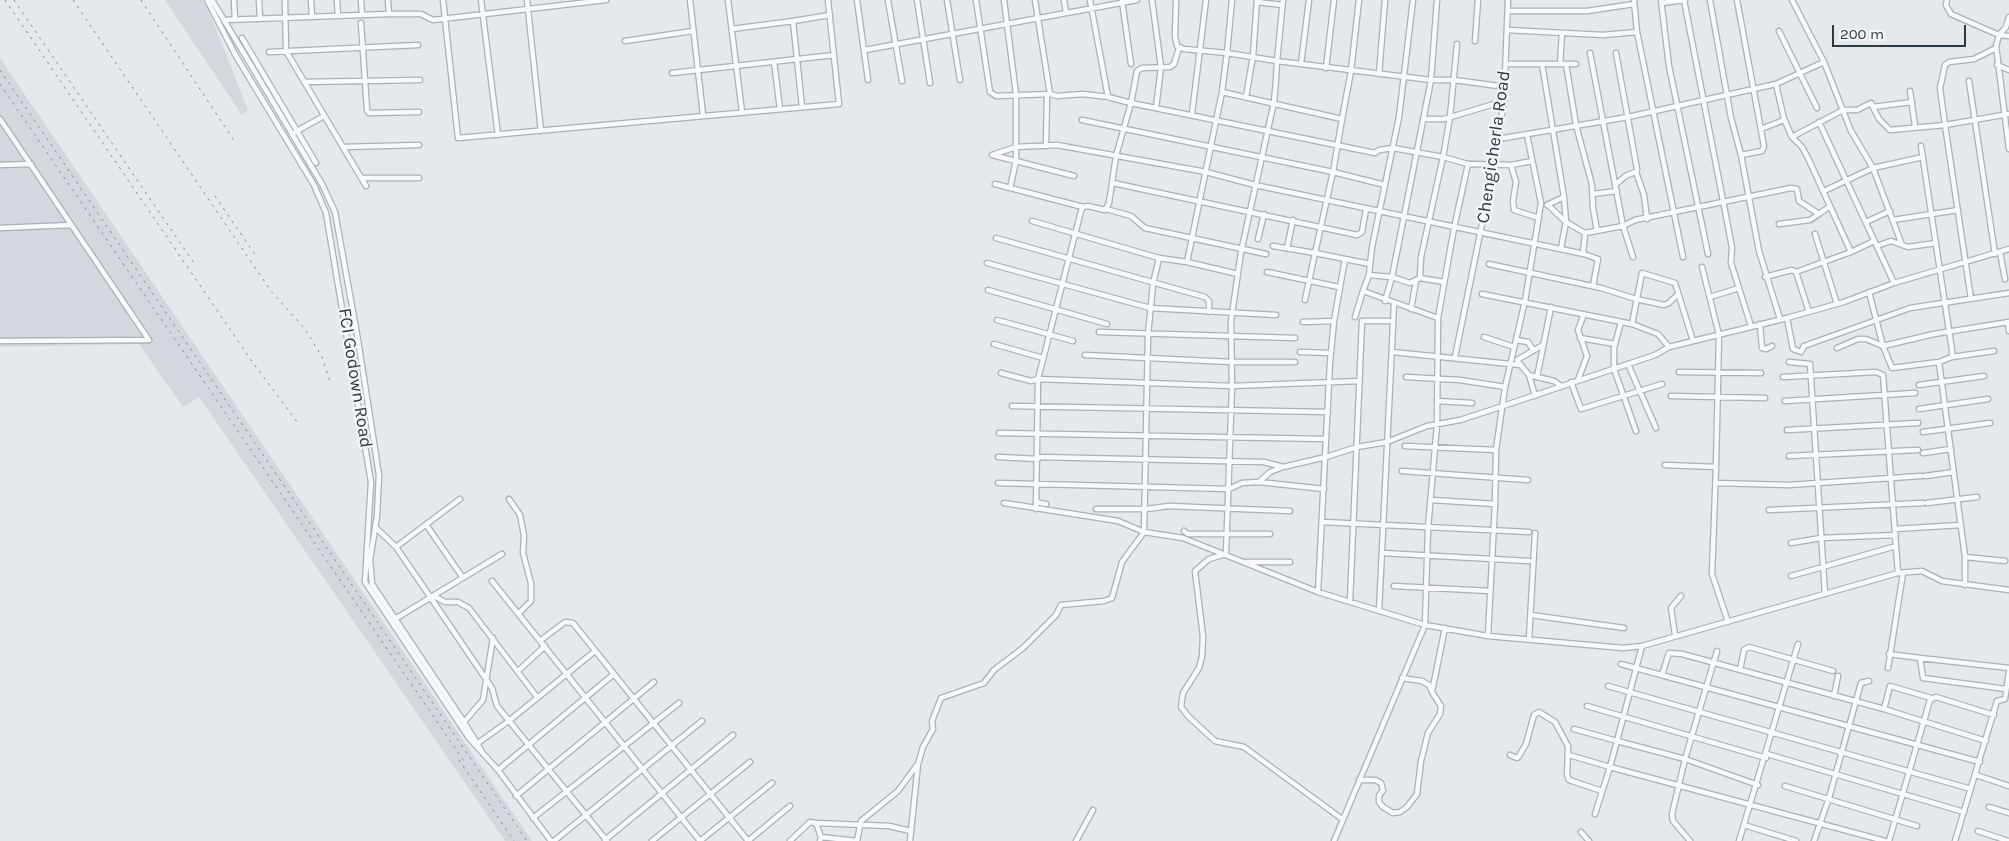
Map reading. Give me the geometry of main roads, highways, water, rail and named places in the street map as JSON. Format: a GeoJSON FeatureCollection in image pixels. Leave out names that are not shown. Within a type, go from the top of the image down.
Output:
{"type":"FeatureCollection","features":[{"type":"Feature","properties":{"kind":"railway"},"geometry":{"type":"LineString","coordinates":[[5,0],[253,363],[298,423]]}},
{"type":"Feature","properties":{"kind":"railway"},"geometry":{"type":"LineString","coordinates":[[14,0],[196,266]]}},
{"type":"Feature","properties":{"kind":"railway"},"geometry":{"type":"LineString","coordinates":[[73,0],[271,291],[305,329],[322,357],[330,381]]}},
{"type":"Feature","properties":{"kind":"railway"},"geometry":{"type":"LineString","coordinates":[[141,0],[235,142]]}},
{"type":"Feature","properties":{"kind":"railway"},"geometry":{"type":"LineString","coordinates":[[0,70],[527,841]]}},
{"type":"Feature","properties":{"kind":"railway"},"geometry":{"type":"LineString","coordinates":[[0,84],[466,764]]}},
{"type":"Feature","properties":{"kind":"railway"},"geometry":{"type":"LineString","coordinates":[[215,196],[256,256]]}},
{"type":"Feature","properties":{"kind":"railway"},"geometry":{"type":"LineString","coordinates":[[459,760],[514,841]]}}]}
